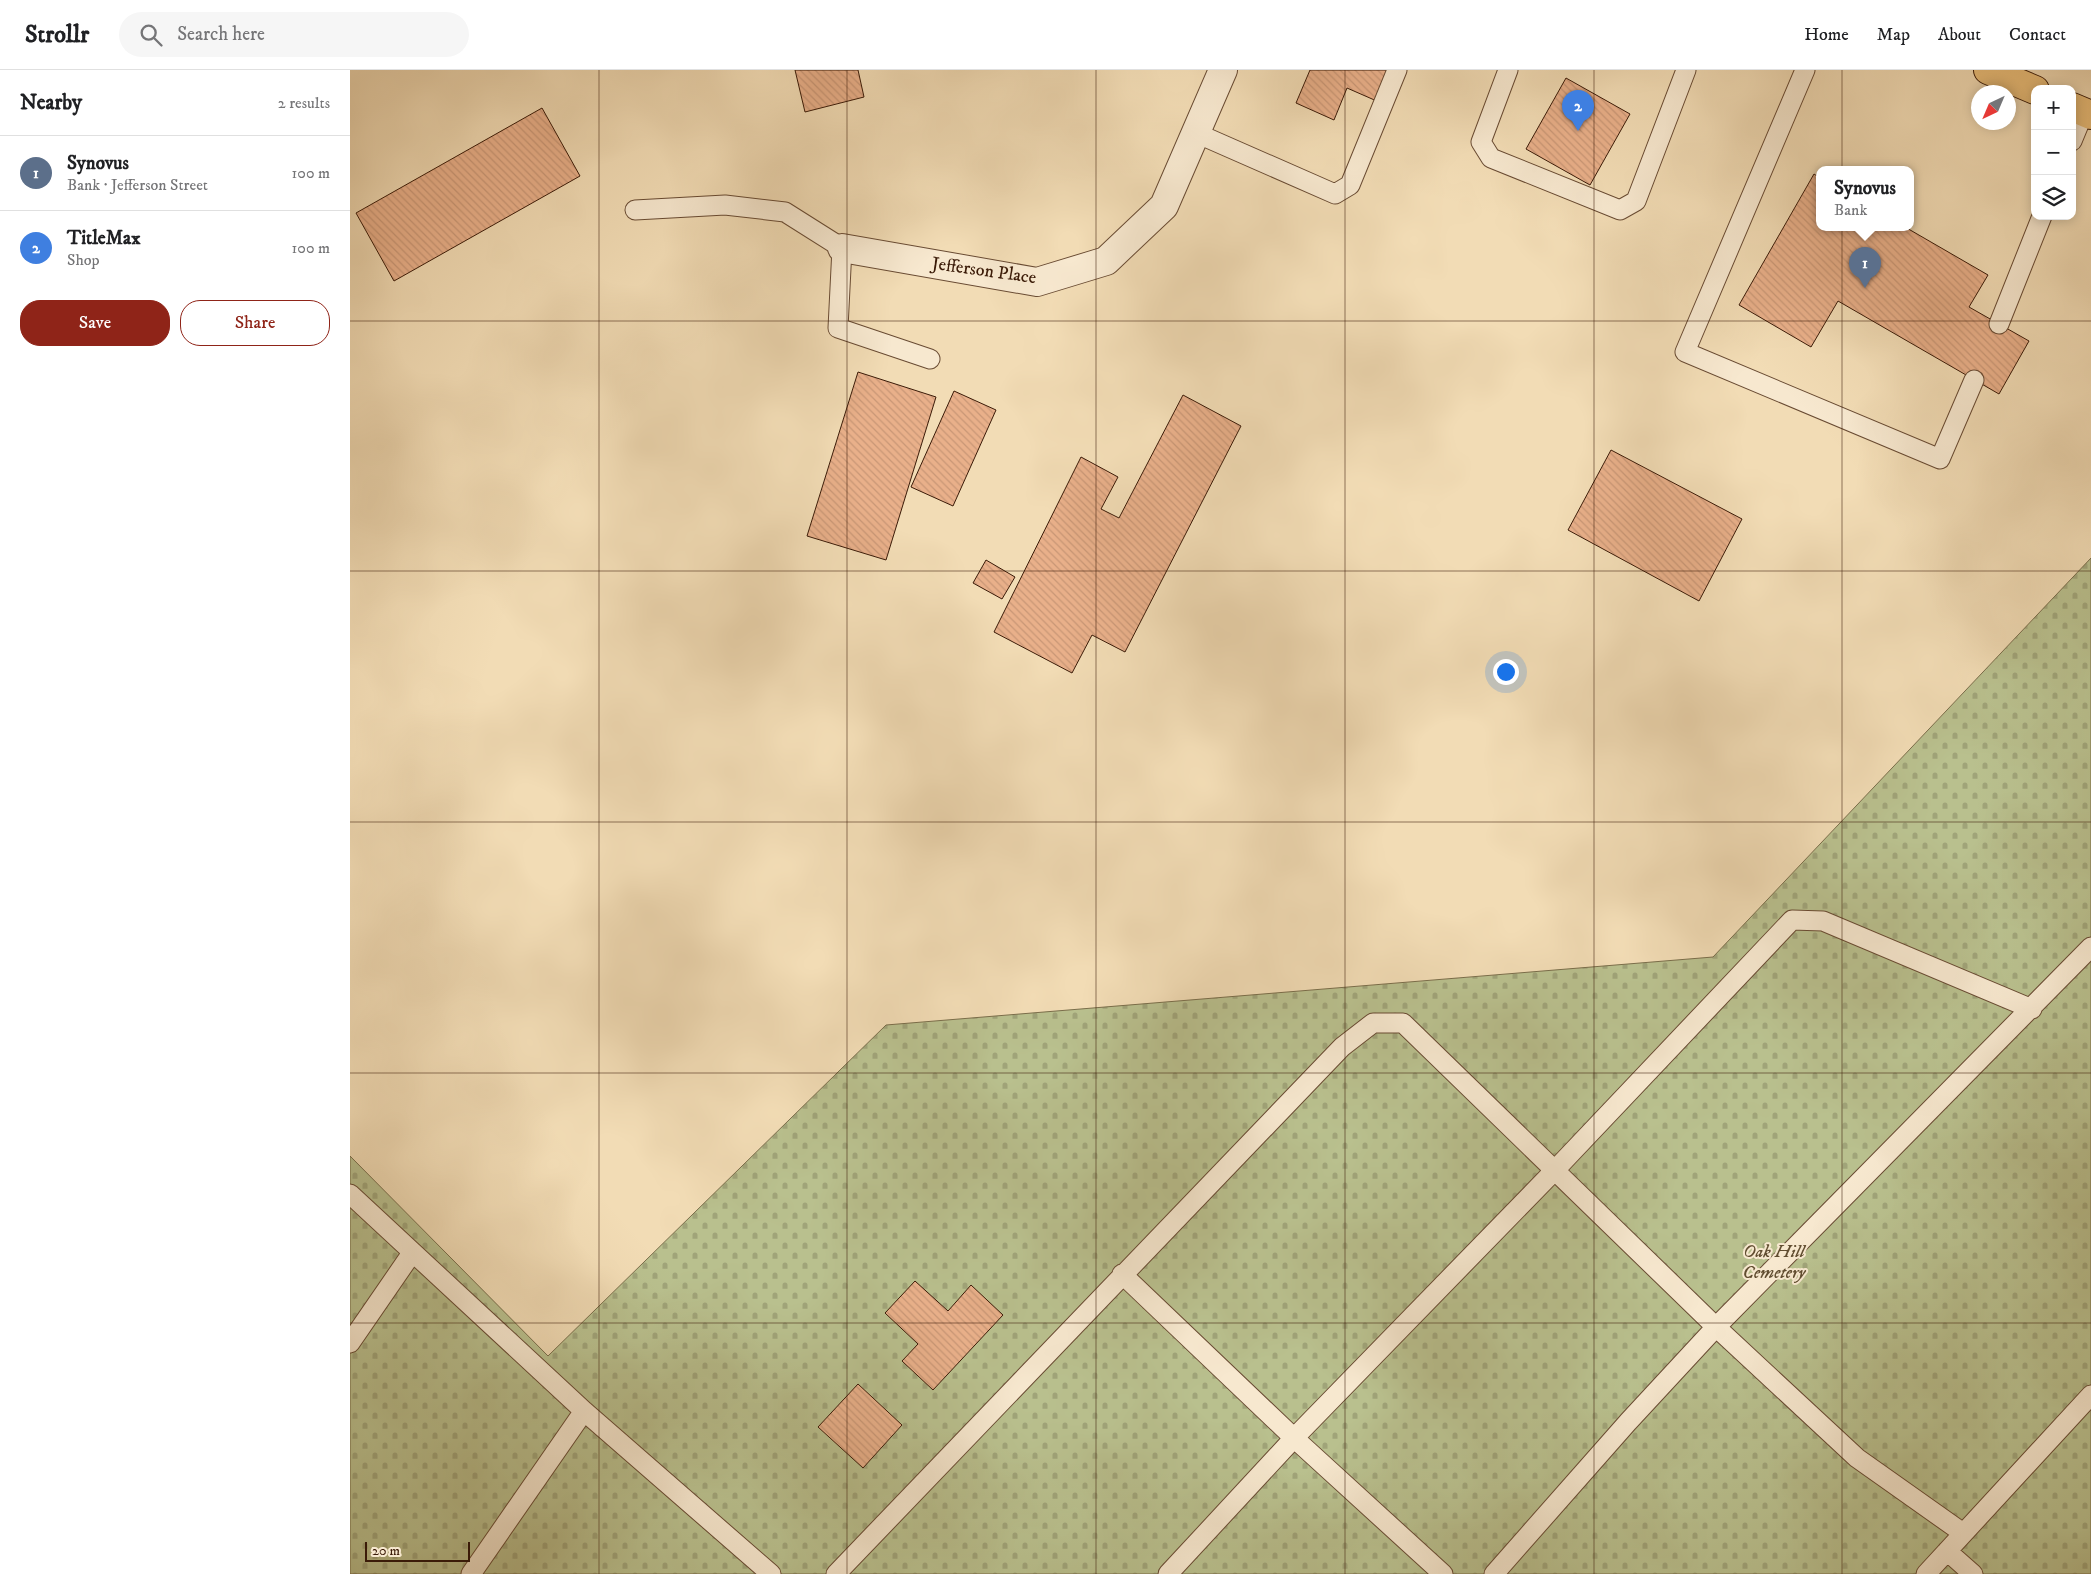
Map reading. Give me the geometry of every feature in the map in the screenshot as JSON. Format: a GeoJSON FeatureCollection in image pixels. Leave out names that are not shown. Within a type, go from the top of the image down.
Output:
{"type":"FeatureCollection","features":[{"type":"Feature","properties":{"kind":"main road"},"geometry":{"type":"LineString","coordinates":[[1988,70],[2031,88]]}},
{"type":"Feature","properties":{"kind":"street","name":"Jefferson Place"},"geometry":{"type":"LineString","coordinates":[[842,248],[1037,282],[1106,261],[1164,206],[1223,70]]}},
{"type":"Feature","properties":{"kind":"lane"},"geometry":{"type":"LineString","coordinates":[[1196,133],[1335,194],[1350,184],[1398,70]]}},
{"type":"Feature","properties":{"kind":"lane"},"geometry":{"type":"LineString","coordinates":[[1508,70],[1481,142],[1491,158],[1620,210],[1636,201],[1686,70]]}},
{"type":"Feature","properties":{"kind":"lane"},"geometry":{"type":"LineString","coordinates":[[1805,70],[1685,352],[1940,459],[1974,380]]}},
{"type":"Feature","properties":{"kind":"lane"},"geometry":{"type":"LineString","coordinates":[[2076,130],[2082,111]]}},
{"type":"Feature","properties":{"kind":"lane"},"geometry":{"type":"LineString","coordinates":[[635,210],[725,205],[785,212],[842,248],[838,328],[930,360]]}},
{"type":"Feature","properties":{"kind":"lane"},"geometry":{"type":"LineString","coordinates":[[1999,324],[2040,220]]}},
{"type":"Feature","properties":{"kind":"lane"},"geometry":{"type":"LineString","coordinates":[[1168,1574],[1294,1438],[1555,1170],[1792,920],[1823,921],[2032,1009]]}},
{"type":"Feature","properties":{"kind":"lane"},"geometry":{"type":"LineString","coordinates":[[1494,1574],[1628,1422],[1716,1327],[2091,948]]}},
{"type":"Feature","properties":{"kind":"lane"},"geometry":{"type":"LineString","coordinates":[[836,1574],[1342,1047],[1373,1023],[1403,1023],[1716,1327],[1857,1458],[1962,1534]]}},
{"type":"Feature","properties":{"kind":"lane"},"geometry":{"type":"LineString","coordinates":[[350,1194],[584,1411],[770,1574]]}},
{"type":"Feature","properties":{"kind":"lane"},"geometry":{"type":"LineString","coordinates":[[350,1343],[412,1252]]}},
{"type":"Feature","properties":{"kind":"lane"},"geometry":{"type":"LineString","coordinates":[[1122,1274],[1294,1438],[1443,1574]]}},
{"type":"Feature","properties":{"kind":"lane"},"geometry":{"type":"LineString","coordinates":[[1926,1574],[2091,1394]]}},
{"type":"Feature","properties":{"kind":"lane"},"geometry":{"type":"LineString","coordinates":[[470,1574],[584,1411]]}},
{"type":"Feature","properties":{"kind":"lane"},"geometry":{"type":"LineString","coordinates":[[1947,1551],[1973,1574]]}},
{"type":"Feature","properties":{"kind":"green space","name":"Oak Hill Cemetery"},"geometry":{"type":"Polygon","coordinates":[[[2091,558],[2091,1574],[350,1574],[350,1156],[548,1356],[886,1025],[1713,957],[2091,558]]]}},
{"type":"Feature","properties":{"kind":"building"},"geometry":{"type":"Polygon","coordinates":[[[795,70],[858,70],[864,97],[805,112],[795,70]]]}},
{"type":"Feature","properties":{"kind":"building"},"geometry":{"type":"Polygon","coordinates":[[[1310,70],[1392,70],[1379,102],[1347,88],[1334,120],[1296,103],[1310,70]]]}},
{"type":"Feature","properties":{"kind":"building"},"geometry":{"type":"Polygon","coordinates":[[[1566,78],[1630,114],[1590,185],[1526,149],[1566,78]]]}},
{"type":"Feature","properties":{"kind":"building"},"geometry":{"type":"Polygon","coordinates":[[[542,108],[580,176],[394,281],[356,213],[542,108]]]}},
{"type":"Feature","properties":{"kind":"building"},"geometry":{"type":"Polygon","coordinates":[[[1814,174],[1816,175],[1816,231],[1912,231],[1988,275],[1969,307],[2029,341],[1999,394],[1838,301],[1811,347],[1739,305],[1814,174]]]}},
{"type":"Feature","properties":{"kind":"building"},"geometry":{"type":"Polygon","coordinates":[[[858,372],[936,397],[886,560],[807,536],[858,372]]]}},
{"type":"Feature","properties":{"kind":"building"},"geometry":{"type":"Polygon","coordinates":[[[954,391],[996,410],[953,506],[911,487],[954,391]]]}},
{"type":"Feature","properties":{"kind":"building"},"geometry":{"type":"Polygon","coordinates":[[[1183,395],[1241,426],[1125,652],[1092,635],[1072,673],[994,632],[1081,457],[1118,477],[1101,509],[1119,518],[1183,395]]]}},
{"type":"Feature","properties":{"kind":"building"},"geometry":{"type":"Polygon","coordinates":[[[1611,450],[1742,519],[1699,601],[1568,530],[1611,450]]]}},
{"type":"Feature","properties":{"kind":"building"},"geometry":{"type":"Polygon","coordinates":[[[986,560],[1015,577],[1002,599],[973,583],[986,560]]]}},
{"type":"Feature","properties":{"kind":"building"},"geometry":{"type":"Polygon","coordinates":[[[915,1281],[948,1311],[971,1285],[1003,1315],[933,1390],[902,1361],[918,1344],[885,1313],[915,1281]]]}},
{"type":"Feature","properties":{"kind":"building"},"geometry":{"type":"Polygon","coordinates":[[[858,1384],[902,1425],[863,1468],[818,1427],[858,1384]]]}},
{"type":"Feature","properties":{"kind":"place","name":"TitleMax"},"geometry":{"type":"Point","coordinates":[1578,131]}},
{"type":"Feature","properties":{"kind":"place","name":"Synovus"},"geometry":{"type":"Point","coordinates":[1865,288]}}]}
